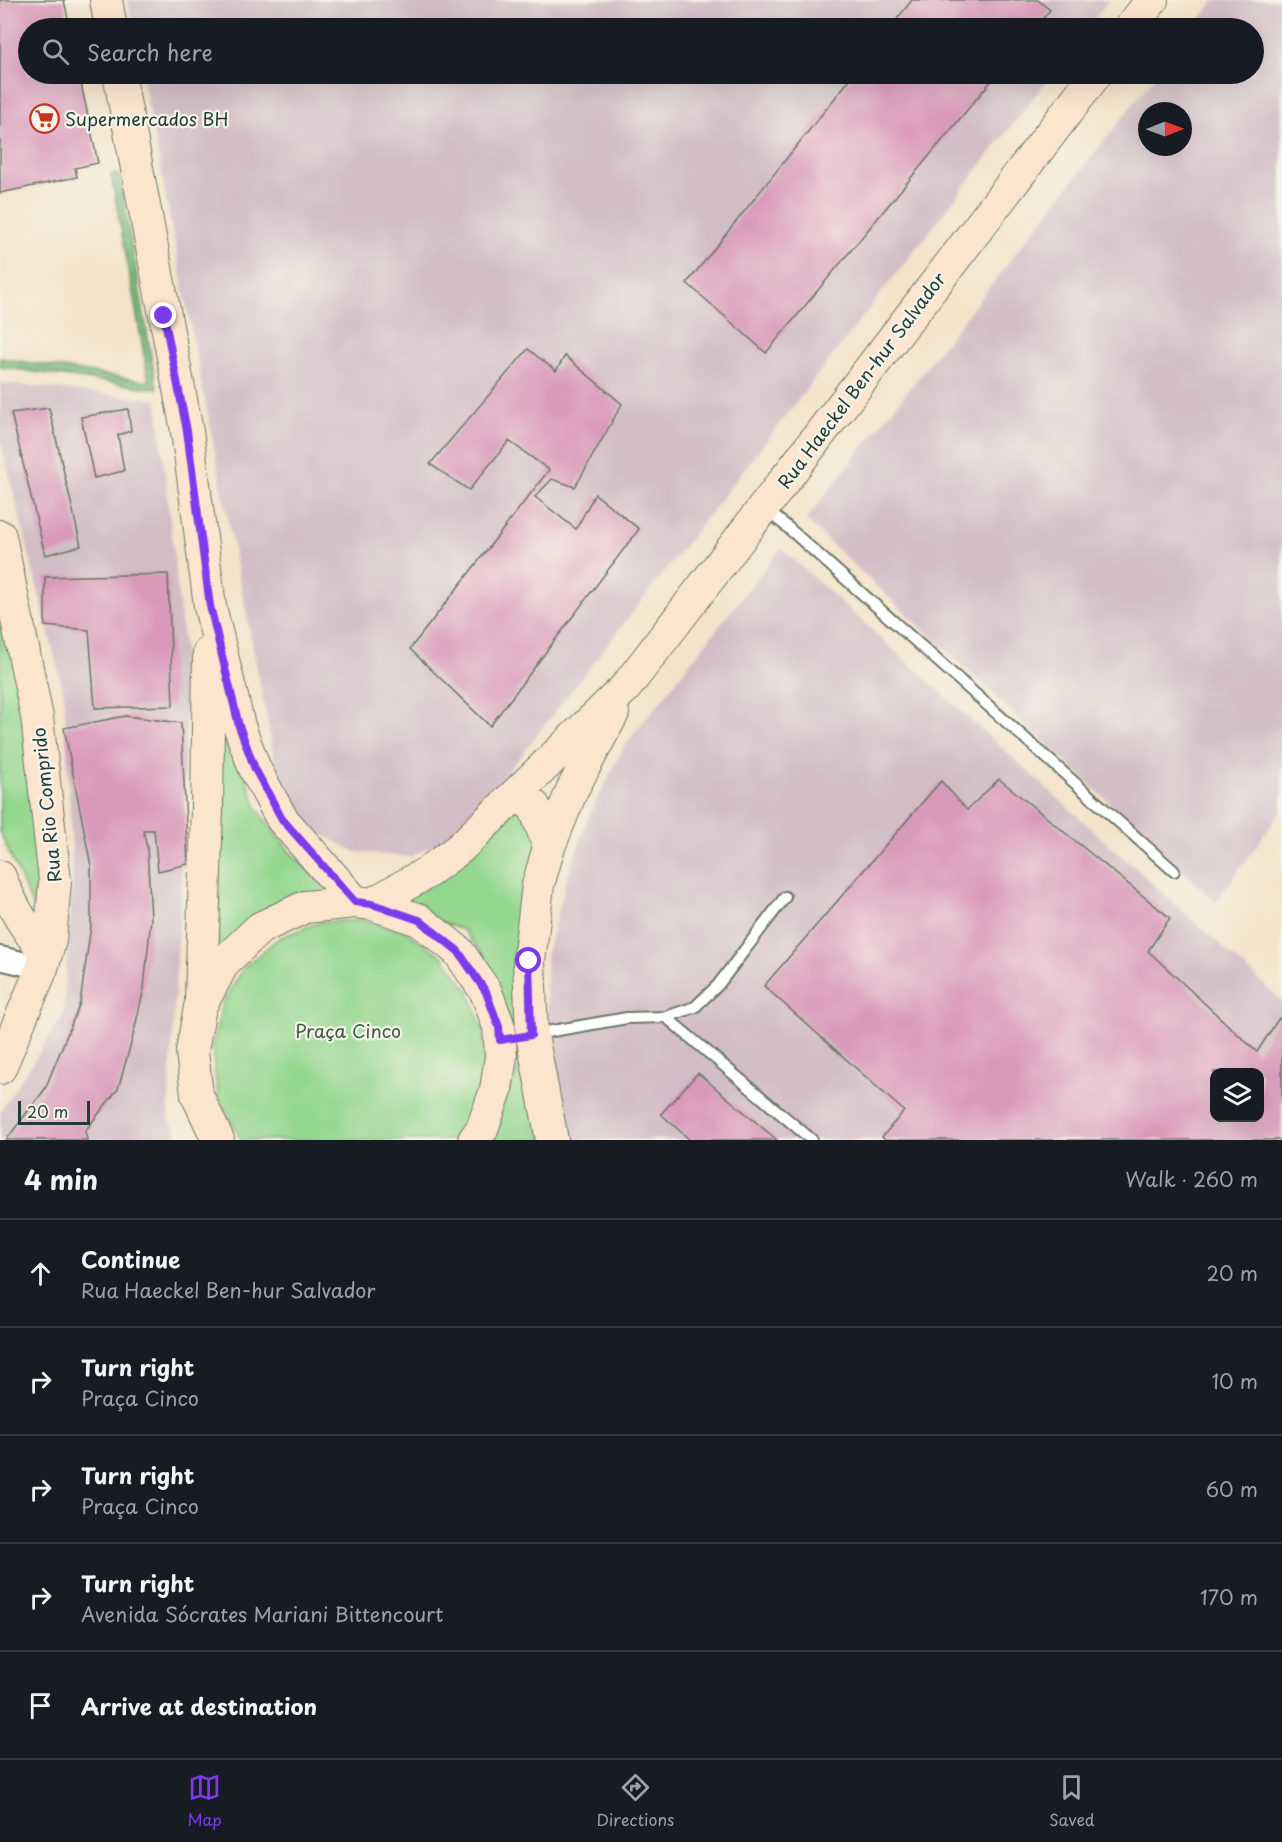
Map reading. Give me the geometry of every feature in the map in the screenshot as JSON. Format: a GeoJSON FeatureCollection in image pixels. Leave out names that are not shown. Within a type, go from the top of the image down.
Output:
{"type":"FeatureCollection","features":[{"type":"Feature","properties":{"kind":"street"},"geometry":{"type":"LineString","coordinates":[[105,0],[109,18]]}},
{"type":"Feature","properties":{"kind":"street"},"geometry":{"type":"LineString","coordinates":[[1138,18],[1152,0]]}},
{"type":"Feature","properties":{"kind":"street"},"geometry":{"type":"LineString","coordinates":[[121,84],[187,431],[210,606],[239,726],[255,769],[282,819],[363,903]]}},
{"type":"Feature","properties":{"kind":"street","name":"Rua Haeckel Ben-hur Salvador"},"geometry":{"type":"LineString","coordinates":[[363,903],[432,869],[460,848],[626,687],[1088,84]]}},
{"type":"Feature","properties":{"kind":"street","name":"Rua Rio Comprido"},"geometry":{"type":"LineString","coordinates":[[0,536],[37,717],[55,881],[50,941],[44,961],[14,1019],[0,1068]]}},
{"type":"Feature","properties":{"kind":"street"},"geometry":{"type":"LineString","coordinates":[[210,606],[207,808],[200,1007],[192,1051],[197,1095],[218,1140]]}},
{"type":"Feature","properties":{"kind":"street","name":"Rua Haeckel Ben-hur Salvador"},"geometry":{"type":"LineString","coordinates":[[552,1140],[531,1035],[529,961],[538,885],[549,847],[572,790],[626,687]]}},
{"type":"Feature","properties":{"kind":"street"},"geometry":{"type":"LineString","coordinates":[[515,795],[534,806],[549,847]]}},
{"type":"Feature","properties":{"kind":"street"},"geometry":{"type":"LineString","coordinates":[[0,877],[13,907],[44,961]]}},
{"type":"Feature","properties":{"kind":"street"},"geometry":{"type":"LineString","coordinates":[[200,1007],[224,962],[260,928],[305,907],[363,903],[419,920],[458,951],[486,992],[499,1027],[501,1056],[496,1090],[482,1129],[474,1140]]}},
{"type":"Feature","properties":{"kind":"street"},"geometry":{"type":"LineString","coordinates":[[0,958],[44,961]]}},
{"type":"Feature","properties":{"kind":"street"},"geometry":{"type":"LineString","coordinates":[[500,1040],[531,1035]]}},
{"type":"Feature","properties":{"kind":"lane"},"geometry":{"type":"LineString","coordinates":[[763,508],[785,525],[1174,871]]}},
{"type":"Feature","properties":{"kind":"lane"},"geometry":{"type":"LineString","coordinates":[[531,1035],[627,1018],[666,1017],[695,1006],[718,985],[785,897]]}},
{"type":"Feature","properties":{"kind":"lane"},"geometry":{"type":"LineString","coordinates":[[666,1017],[812,1140]]}},
{"type":"Feature","properties":{"kind":"shaded area"},"geometry":{"type":"Polygon","coordinates":[[[128,0],[1109,0],[1095,18],[131,18],[128,0]]]}},
{"type":"Feature","properties":{"kind":"shaded area"},"geometry":{"type":"Polygon","coordinates":[[[1215,0],[1282,0],[1282,810],[1216,902],[806,520],[1149,84],[1264,84],[1264,18],[1201,18],[1215,0]]]}},
{"type":"Feature","properties":{"kind":"shaded area"},"geometry":{"type":"Polygon","coordinates":[[[144,84],[1044,84],[512,767],[450,836],[410,857],[355,852],[306,826],[278,778],[144,84]]]}},
{"type":"Feature","properties":{"kind":"shaded area"},"geometry":{"type":"Polygon","coordinates":[[[0,383],[157,400],[187,676],[180,903],[168,1117],[180,1140],[0,1140],[0,1112],[63,1016],[73,874],[64,694],[0,438],[0,383]]]}},
{"type":"Feature","properties":{"kind":"shaded area"},"geometry":{"type":"Polygon","coordinates":[[[781,548],[1282,1001],[1282,1140],[569,1140],[548,1061],[546,957],[565,885],[588,817],[625,745],[781,548]]]}},
{"type":"Feature","properties":{"kind":"green space"},"geometry":{"type":"Polygon","coordinates":[[[111,174],[119,174],[157,389],[0,367],[0,358],[149,382],[111,174]]]}},
{"type":"Feature","properties":{"kind":"green space"},"geometry":{"type":"Polygon","coordinates":[[[0,558],[47,873],[39,920],[0,832],[0,558]]]}},
{"type":"Feature","properties":{"kind":"green space"},"geometry":{"type":"Polygon","coordinates":[[[223,710],[257,809],[289,851],[333,894],[214,962],[223,710]]]}},
{"type":"Feature","properties":{"kind":"green space"},"geometry":{"type":"Polygon","coordinates":[[[521,804],[538,827],[524,924],[514,1034],[485,957],[463,930],[385,903],[521,804]]]}},
{"type":"Feature","properties":{"kind":"green space","name":"Praça Cinco"},"geometry":{"type":"Polygon","coordinates":[[[363,920],[405,931],[442,956],[469,991],[483,1032],[484,1076],[469,1120],[455,1140],[241,1140],[218,1095],[212,1049],[222,1004],[245,966],[279,938],[320,922],[363,920]]]}},
{"type":"Feature","properties":{"kind":"green space"},"geometry":{"type":"Polygon","coordinates":[[[521,1062],[543,1140],[486,1140],[521,1062]]]}},
{"type":"Feature","properties":{"kind":"building","name":"Supermercados BH"},"geometry":{"type":"Polygon","coordinates":[[[0,0],[64,0],[68,18],[18,18],[18,84],[81,84],[98,163],[75,168],[77,177],[0,193],[0,0]]]}},
{"type":"Feature","properties":{"kind":"building"},"geometry":{"type":"Polygon","coordinates":[[[912,0],[1038,0],[1050,10],[1043,18],[898,18],[912,0]]]}},
{"type":"Feature","properties":{"kind":"building"},"geometry":{"type":"Polygon","coordinates":[[[846,84],[989,84],[766,353],[687,283],[846,84]]]}},
{"type":"Feature","properties":{"kind":"building"},"geometry":{"type":"Polygon","coordinates":[[[528,349],[556,371],[565,356],[622,404],[575,487],[552,479],[535,497],[576,529],[595,494],[639,529],[490,726],[410,649],[549,470],[509,441],[469,490],[430,464],[528,349]]]}},
{"type":"Feature","properties":{"kind":"building"},"geometry":{"type":"Polygon","coordinates":[[[49,408],[81,546],[45,555],[11,413],[49,408]]]}},
{"type":"Feature","properties":{"kind":"building"},"geometry":{"type":"Polygon","coordinates":[[[128,409],[131,431],[118,435],[124,471],[94,478],[81,417],[128,409]]]}},
{"type":"Feature","properties":{"kind":"building"},"geometry":{"type":"Polygon","coordinates":[[[168,574],[173,706],[95,708],[89,630],[45,626],[45,577],[168,574]]]}},
{"type":"Feature","properties":{"kind":"building"},"geometry":{"type":"Polygon","coordinates":[[[125,716],[181,723],[188,864],[158,871],[154,830],[143,830],[147,847],[151,918],[144,988],[118,1089],[85,1131],[87,1140],[6,1140],[45,1089],[80,1003],[91,926],[91,866],[64,728],[125,716]]]}},
{"type":"Feature","properties":{"kind":"building"},"geometry":{"type":"Polygon","coordinates":[[[999,779],[1170,918],[1148,951],[1257,1052],[1279,1018],[1282,1021],[1282,1140],[885,1140],[882,1137],[904,1111],[764,986],[941,781],[967,810],[999,779]]]}},
{"type":"Feature","properties":{"kind":"building"},"geometry":{"type":"Polygon","coordinates":[[[698,1073],[777,1140],[690,1140],[661,1114],[698,1073]]]}},
{"type":"Feature","properties":{"kind":"place","name":"Supermercados BH"},"geometry":{"type":"Point","coordinates":[44,118]}},
{"type":"Feature","properties":{"kind":"route"},"geometry":{"type":"LineString","coordinates":[[164,316],[187,431],[210,606],[239,726],[255,769],[282,819],[355,902],[372,904],[419,920],[458,951],[486,992],[499,1027],[500,1040],[531,1035],[529,961]]}}]}
